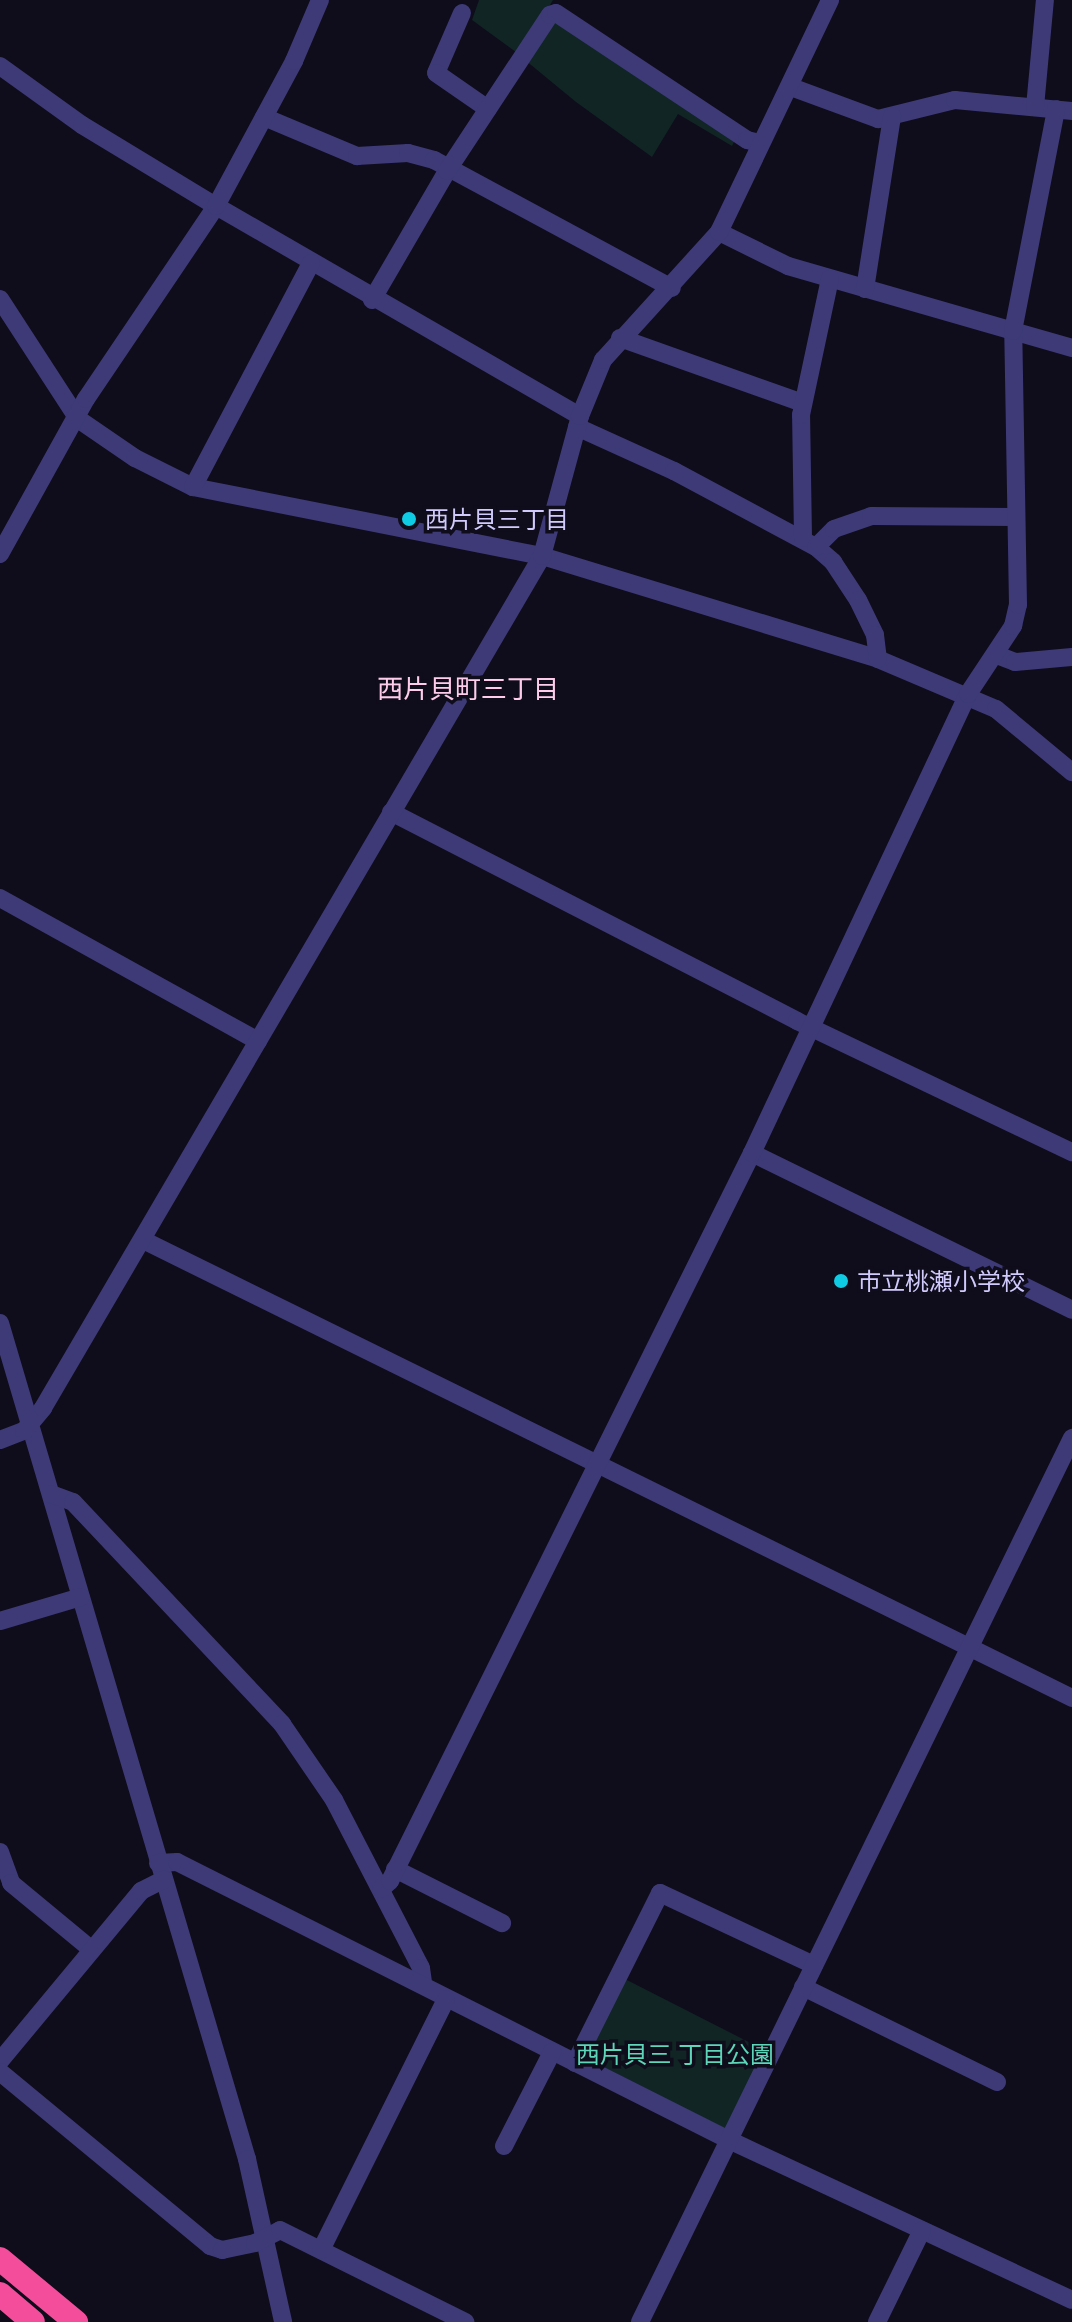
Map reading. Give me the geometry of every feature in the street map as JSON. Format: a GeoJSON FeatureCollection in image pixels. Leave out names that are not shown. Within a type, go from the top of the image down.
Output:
{"type":"FeatureCollection","features":[{"type":"Feature","properties":{"kind":"highway"},"geometry":{"type":"LineString","coordinates":[[0,2259],[76,2322]]}},
{"type":"Feature","properties":{"kind":"highway"},"geometry":{"type":"LineString","coordinates":[[0,2294],[32,2321]]}},
{"type":"Feature","properties":{"kind":"street"},"geometry":{"type":"LineString","coordinates":[[0,1440],[30,1427],[143,1240],[542,556],[567,478],[579,421],[603,360],[620,338],[672,288],[719,232],[830,0]]}},
{"type":"Feature","properties":{"kind":"street"},"geometry":{"type":"LineString","coordinates":[[1035,107],[1045,0]]}},
{"type":"Feature","properties":{"kind":"street"},"geometry":{"type":"LineString","coordinates":[[0,554],[78,419],[86,399],[216,206],[264,117],[318,1]]}},
{"type":"Feature","properties":{"kind":"street"},"geometry":{"type":"LineString","coordinates":[[462,13],[436,73],[488,109]]}},
{"type":"Feature","properties":{"kind":"street"},"geometry":{"type":"LineString","coordinates":[[372,300],[447,171],[556,13],[665,89],[747,140],[760,143]]}},
{"type":"Feature","properties":{"kind":"street"},"geometry":{"type":"LineString","coordinates":[[0,66],[82,125],[372,300],[579,421],[809,542],[833,562],[858,600],[875,635],[878,659]]}},
{"type":"Feature","properties":{"kind":"street"},"geometry":{"type":"LineString","coordinates":[[381,1889],[395,1869],[599,1464],[814,1025],[968,694],[997,655],[1018,605],[1013,331],[1064,110],[955,100],[892,116],[864,117],[791,87]]}},
{"type":"Feature","properties":{"kind":"street"},"geometry":{"type":"LineString","coordinates":[[865,289],[892,116]]}},
{"type":"Feature","properties":{"kind":"street"},"geometry":{"type":"LineString","coordinates":[[264,117],[357,156],[417,154],[672,288]]}},
{"type":"Feature","properties":{"kind":"street"},"geometry":{"type":"LineString","coordinates":[[719,232],[773,260],[830,279],[1072,348]]}},
{"type":"Feature","properties":{"kind":"street"},"geometry":{"type":"LineString","coordinates":[[193,487],[200,466],[311,263]]}},
{"type":"Feature","properties":{"kind":"street"},"geometry":{"type":"LineString","coordinates":[[809,542],[803,403],[830,279]]}},
{"type":"Feature","properties":{"kind":"street"},"geometry":{"type":"LineString","coordinates":[[0,299],[78,419],[135,458],[193,487],[542,556],[878,659],[968,694],[996,709],[1072,772]]}},
{"type":"Feature","properties":{"kind":"street"},"geometry":{"type":"LineString","coordinates":[[620,338],[803,403]]}},
{"type":"Feature","properties":{"kind":"street"},"geometry":{"type":"LineString","coordinates":[[809,542],[871,516],[1014,517]]}},
{"type":"Feature","properties":{"kind":"street"},"geometry":{"type":"LineString","coordinates":[[997,655],[1015,662],[1072,657]]}},
{"type":"Feature","properties":{"kind":"street"},"geometry":{"type":"LineString","coordinates":[[391,812],[797,1021],[814,1025],[1072,1152]]}},
{"type":"Feature","properties":{"kind":"street"},"geometry":{"type":"LineString","coordinates":[[0,898],[258,1041]]}},
{"type":"Feature","properties":{"kind":"street"},"geometry":{"type":"LineString","coordinates":[[752,1153],[1072,1310]]}},
{"type":"Feature","properties":{"kind":"street"},"geometry":{"type":"LineString","coordinates":[[143,1240],[1072,1698]]}},
{"type":"Feature","properties":{"kind":"street"},"geometry":{"type":"LineString","coordinates":[[0,1323],[265,2236],[283,2322]]}},
{"type":"Feature","properties":{"kind":"street"},"geometry":{"type":"LineString","coordinates":[[640,2322],[1072,1438]]}},
{"type":"Feature","properties":{"kind":"street"},"geometry":{"type":"LineString","coordinates":[[51,1494],[73,1502],[282,1724],[326,1787],[424,1973],[423,1982]]}},
{"type":"Feature","properties":{"kind":"street"},"geometry":{"type":"LineString","coordinates":[[0,1621],[81,1597]]}},
{"type":"Feature","properties":{"kind":"street"},"geometry":{"type":"LineString","coordinates":[[0,1852],[11,1883],[92,1950]]}},
{"type":"Feature","properties":{"kind":"street"},"geometry":{"type":"LineString","coordinates":[[0,2061],[141,1891],[161,1871],[177,1862],[423,1982],[446,1999],[729,2140],[1072,2300]]}},
{"type":"Feature","properties":{"kind":"street"},"geometry":{"type":"LineString","coordinates":[[395,1869],[502,1923]]}},
{"type":"Feature","properties":{"kind":"street"},"geometry":{"type":"LineString","coordinates":[[575,2063],[660,1893],[814,1965]]}},
{"type":"Feature","properties":{"kind":"street"},"geometry":{"type":"LineString","coordinates":[[803,1987],[997,2082]]}},
{"type":"Feature","properties":{"kind":"street"},"geometry":{"type":"LineString","coordinates":[[321,2250],[446,1999]]}},
{"type":"Feature","properties":{"kind":"street"},"geometry":{"type":"LineString","coordinates":[[504,2146],[552,2052]]}},
{"type":"Feature","properties":{"kind":"street"},"geometry":{"type":"LineString","coordinates":[[0,2072],[210,2246],[222,2250],[280,2230],[465,2322]]}},
{"type":"Feature","properties":{"kind":"street"},"geometry":{"type":"LineString","coordinates":[[877,2322],[922,2230]]}},
{"type":"Feature","properties":{"kind":"street"},"geometry":{"type":"LineString","coordinates":[[32,2321],[48,2299]]}},
{"type":"Feature","properties":{"kind":"green space"},"geometry":{"type":"Polygon","coordinates":[[[479,0],[553,0],[520,55],[472,20],[479,0]]]}},
{"type":"Feature","properties":{"kind":"green space"},"geometry":{"type":"Polygon","coordinates":[[[556,20],[735,140],[732,146],[678,114],[652,157],[576,102],[525,60],[556,20]]]}},
{"type":"Feature","properties":{"kind":"green space","name":"西片貝三 丁目公園"},"geometry":{"type":"Polygon","coordinates":[[[625,1979],[765,2050],[725,2129],[585,2057],[625,1979]]]}},
{"type":"Feature","properties":{"kind":"place","name":"西片貝三丁目"},"geometry":{"type":"Point","coordinates":[409,519]}},
{"type":"Feature","properties":{"kind":"place","name":"市立桃瀬小学校"},"geometry":{"type":"Point","coordinates":[841,1281]}},
{"type":"Feature","properties":{"kind":"district","name":"西片貝町三丁目"},"geometry":{"type":"Point","coordinates":[468,689]}}]}
